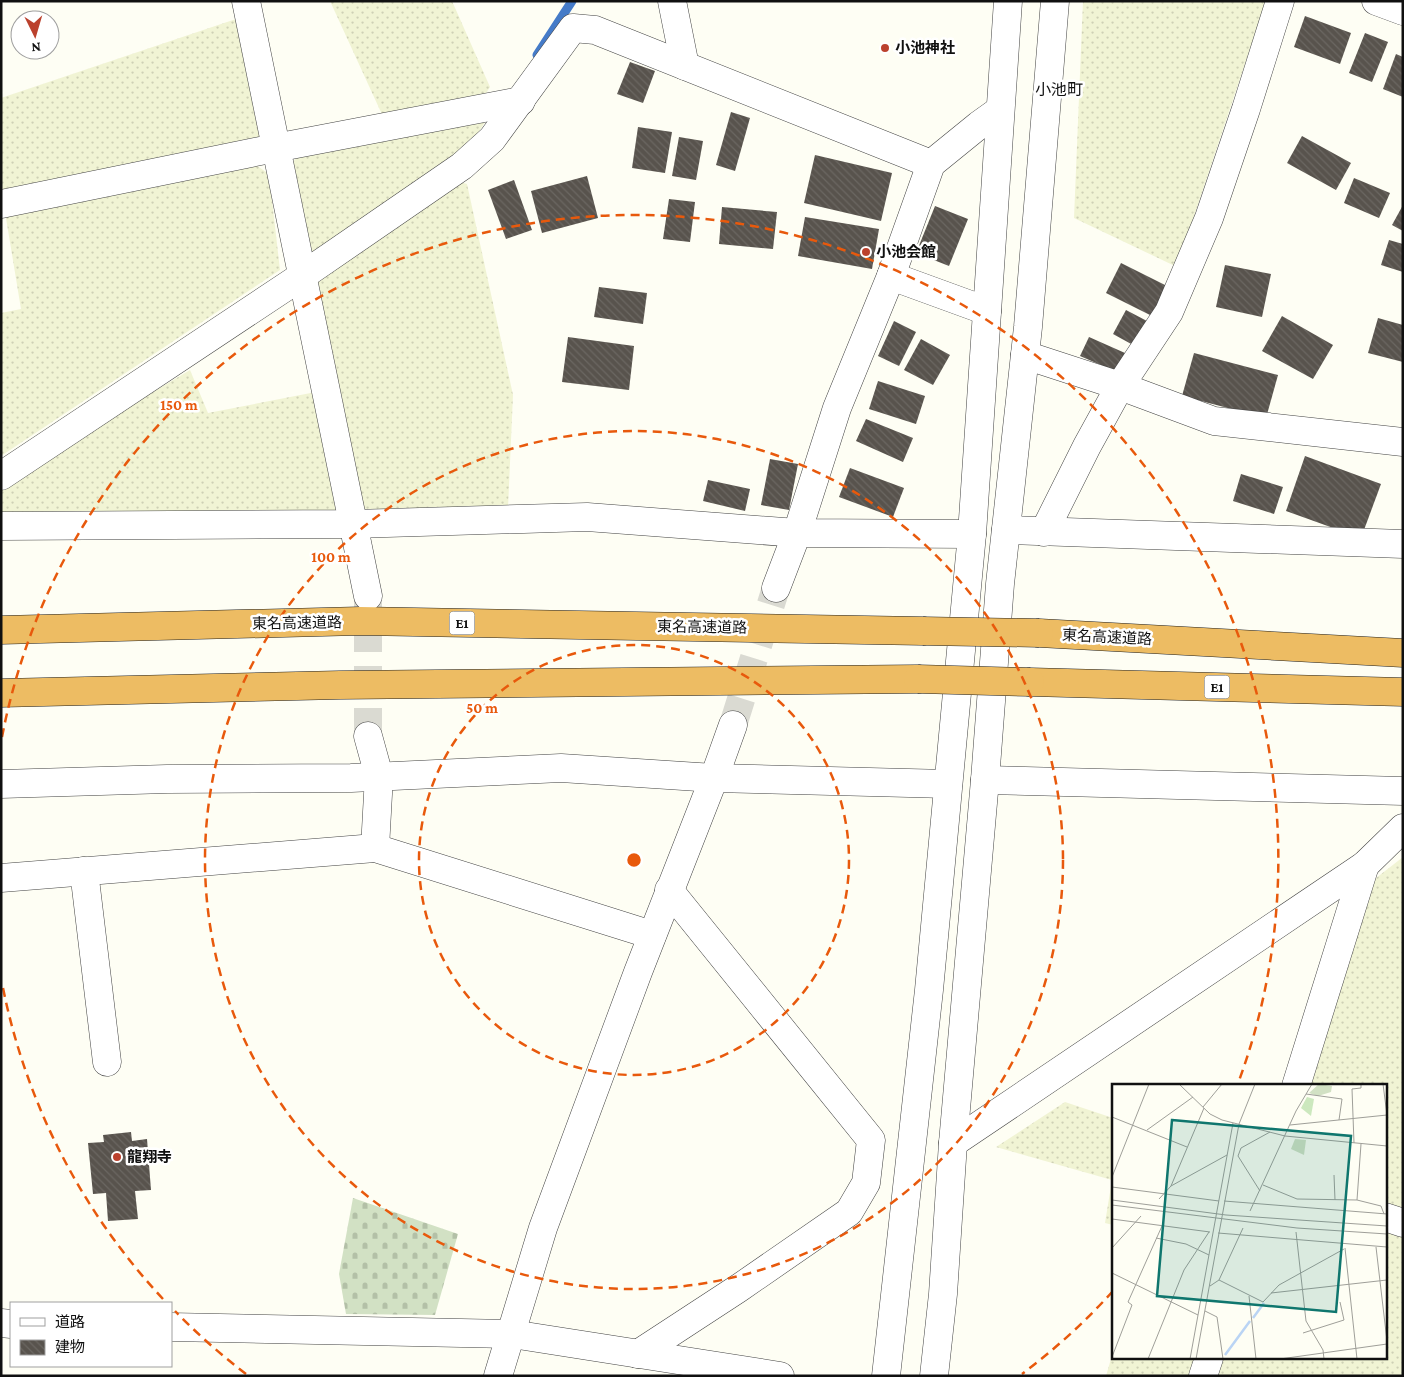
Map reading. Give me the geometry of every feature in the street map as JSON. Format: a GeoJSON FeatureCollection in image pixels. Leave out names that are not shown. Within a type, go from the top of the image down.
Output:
{"type":"FeatureCollection","features":[{"type":"Feature","properties":{"kind":"highway","name":"東名高速道路"},"geometry":{"type":"LineString","coordinates":[[1,630],[360,621],[1039,633],[1403,653]]}},
{"type":"Feature","properties":{"kind":"highway","name":"E1"},"geometry":{"type":"LineString","coordinates":[[1,694],[340,686],[918,679],[1403,692]]}},
{"type":"Feature","properties":{"kind":"street"},"geometry":{"type":"LineString","coordinates":[[246,1],[368,596]]}},
{"type":"Feature","properties":{"kind":"street"},"geometry":{"type":"LineString","coordinates":[[672,1],[685,66]]}},
{"type":"Feature","properties":{"kind":"street"},"geometry":{"type":"LineString","coordinates":[[886,1376],[929,990],[972,534],[1008,1]]}},
{"type":"Feature","properties":{"kind":"street"},"geometry":{"type":"LineString","coordinates":[[934,1376],[943,1294],[953,1143],[1000,584],[1025,356],[1055,1]]}},
{"type":"Feature","properties":{"kind":"street"},"geometry":{"type":"LineString","coordinates":[[1044,532],[1087,446],[1120,386],[1169,312],[1209,218],[1280,1]]}},
{"type":"Feature","properties":{"kind":"street"},"geometry":{"type":"LineString","coordinates":[[1376,1],[1403,11]]}},
{"type":"Feature","properties":{"kind":"street"},"geometry":{"type":"LineString","coordinates":[[1,476],[302,276],[462,166],[492,139],[573,28],[595,30],[930,164]]}},
{"type":"Feature","properties":{"kind":"street"},"geometry":{"type":"LineString","coordinates":[[1,204],[275,148],[521,101]]}},
{"type":"Feature","properties":{"kind":"street"},"geometry":{"type":"LineString","coordinates":[[776,588],[797,533],[837,408],[891,276],[930,164],[1000,110]]}},
{"type":"Feature","properties":{"kind":"street"},"geometry":{"type":"LineString","coordinates":[[891,276],[987,311]]}},
{"type":"Feature","properties":{"kind":"street"},"geometry":{"type":"LineString","coordinates":[[1025,356],[1120,386],[1214,421],[1403,442]]}},
{"type":"Feature","properties":{"kind":"street"},"geometry":{"type":"LineString","coordinates":[[1,526],[354,524],[587,517],[797,533],[972,534]]}},
{"type":"Feature","properties":{"kind":"street"},"geometry":{"type":"LineString","coordinates":[[1006,530],[1403,544]]}},
{"type":"Feature","properties":{"kind":"street"},"geometry":{"type":"LineString","coordinates":[[498,1376],[543,1228],[669,890],[733,725]]}},
{"type":"Feature","properties":{"kind":"street"},"geometry":{"type":"LineString","coordinates":[[368,736],[379,776],[375,848]]}},
{"type":"Feature","properties":{"kind":"street"},"geometry":{"type":"LineString","coordinates":[[1,784],[167,779],[351,778],[561,768],[714,778],[948,784]]}},
{"type":"Feature","properties":{"kind":"street"},"geometry":{"type":"LineString","coordinates":[[985,780],[1403,791]]}},
{"type":"Feature","properties":{"kind":"street"},"geometry":{"type":"LineString","coordinates":[[953,1143],[1365,865],[1403,828]]}},
{"type":"Feature","properties":{"kind":"street"},"geometry":{"type":"LineString","coordinates":[[1,878],[375,848],[652,936]]}},
{"type":"Feature","properties":{"kind":"street"},"geometry":{"type":"LineString","coordinates":[[1297,1084],[1365,865]]}},
{"type":"Feature","properties":{"kind":"street"},"geometry":{"type":"LineString","coordinates":[[84,871],[107,1062]]}},
{"type":"Feature","properties":{"kind":"street"},"geometry":{"type":"LineString","coordinates":[[638,1354],[739,1288],[849,1212],[866,1183],[871,1140],[669,890]]}},
{"type":"Feature","properties":{"kind":"street"},"geometry":{"type":"LineString","coordinates":[[1386,1217],[1403,1223]]}},
{"type":"Feature","properties":{"kind":"street"},"geometry":{"type":"LineString","coordinates":[[172,1327],[512,1334],[780,1376]]}},
{"type":"Feature","properties":{"kind":"street"},"geometry":{"type":"LineString","coordinates":[[1203,1376],[1208,1360]]}},
{"type":"Feature","properties":{"kind":"green space"},"geometry":{"type":"Polygon","coordinates":[[[330,1],[452,1],[490,87],[483,98],[385,121],[330,1]]]}},
{"type":"Feature","properties":{"kind":"green space"},"geometry":{"type":"Polygon","coordinates":[[[1083,1],[1266,1],[1177,267],[1074,218],[1083,1]]]}},
{"type":"Feature","properties":{"kind":"green space"},"geometry":{"type":"Polygon","coordinates":[[[236,19],[262,140],[1,195],[1,98],[236,19]]]}},
{"type":"Feature","properties":{"kind":"green space"},"geometry":{"type":"Polygon","coordinates":[[[487,119],[465,153],[306,256],[288,169],[301,151],[487,119]]]}},
{"type":"Feature","properties":{"kind":"green space"},"geometry":{"type":"Polygon","coordinates":[[[253,163],[269,174],[280,270],[1,456],[1,313],[21,309],[5,212],[253,163]]]}},
{"type":"Feature","properties":{"kind":"green space"},"geometry":{"type":"Polygon","coordinates":[[[460,182],[467,184],[513,395],[508,508],[361,514],[317,277],[460,182]]]}},
{"type":"Feature","properties":{"kind":"green space"},"geometry":{"type":"Polygon","coordinates":[[[190,370],[208,413],[321,391],[343,511],[1,521],[1,483],[190,370]]]}},
{"type":"Feature","properties":{"kind":"green space"},"geometry":{"type":"Polygon","coordinates":[[[1403,857],[1403,1209],[1386,1203],[1386,1084],[1308,1084],[1371,882],[1403,857]]]}},
{"type":"Feature","properties":{"kind":"green space"},"geometry":{"type":"Polygon","coordinates":[[[1065,1102],[1112,1118],[1112,1180],[996,1147],[1065,1102]]]}},
{"type":"Feature","properties":{"kind":"green space"},"geometry":{"type":"Polygon","coordinates":[[[1112,1180],[1112,1225],[1105,1223],[1112,1180]]]}},
{"type":"Feature","properties":{"kind":"green space"},"geometry":{"type":"Polygon","coordinates":[[[353,1198],[458,1234],[435,1315],[346,1314],[339,1274],[353,1198]]]}},
{"type":"Feature","properties":{"kind":"green space"},"geometry":{"type":"Polygon","coordinates":[[[1386,1224],[1403,1229],[1403,1376],[1216,1376],[1220,1360],[1386,1360],[1386,1224]]]}},
{"type":"Feature","properties":{"kind":"green space"},"geometry":{"type":"Polygon","coordinates":[[[1112,1355],[1112,1360],[1194,1360],[1190,1376],[1106,1376],[1112,1355]]]}},
{"type":"Feature","properties":{"kind":"building"},"geometry":{"type":"Polygon","coordinates":[[[1305,16],[1351,33],[1340,64],[1294,47],[1305,16]]]}},
{"type":"Feature","properties":{"kind":"building"},"geometry":{"type":"Polygon","coordinates":[[[1365,33],[1388,42],[1372,82],[1349,73],[1365,33]]]}},
{"type":"Feature","properties":{"kind":"building"},"geometry":{"type":"Polygon","coordinates":[[[1396,54],[1403,57],[1403,97],[1383,89],[1396,54]]]}},
{"type":"Feature","properties":{"kind":"building"},"geometry":{"type":"Polygon","coordinates":[[[630,62],[655,71],[643,103],[617,94],[630,62]]]}},
{"type":"Feature","properties":{"kind":"building"},"geometry":{"type":"Polygon","coordinates":[[[731,112],[750,118],[735,171],[716,165],[731,112]]]}},
{"type":"Feature","properties":{"kind":"building"},"geometry":{"type":"Polygon","coordinates":[[[638,127],[672,132],[665,173],[632,168],[638,127]]]}},
{"type":"Feature","properties":{"kind":"building"},"geometry":{"type":"Polygon","coordinates":[[[1302,136],[1351,163],[1336,190],[1287,163],[1302,136]]]}},
{"type":"Feature","properties":{"kind":"building"},"geometry":{"type":"Polygon","coordinates":[[[679,137],[703,141],[696,180],[672,176],[679,137]]]}},
{"type":"Feature","properties":{"kind":"building"},"geometry":{"type":"Polygon","coordinates":[[[815,155],[892,173],[881,221],[804,203],[815,155]]]}},
{"type":"Feature","properties":{"kind":"building"},"geometry":{"type":"Polygon","coordinates":[[[587,176],[598,218],[542,233],[531,191],[587,176]]]}},
{"type":"Feature","properties":{"kind":"building"},"geometry":{"type":"Polygon","coordinates":[[[1354,178],[1390,193],[1379,218],[1344,203],[1354,178]]]}},
{"type":"Feature","properties":{"kind":"building"},"geometry":{"type":"Polygon","coordinates":[[[514,180],[532,230],[506,239],[488,190],[514,180]]]}},
{"type":"Feature","properties":{"kind":"building"},"geometry":{"type":"Polygon","coordinates":[[[669,199],[695,202],[690,242],[663,239],[669,199]]]}},
{"type":"Feature","properties":{"kind":"building"},"geometry":{"type":"Polygon","coordinates":[[[1403,205],[1403,231],[1392,225],[1403,205]]]}},
{"type":"Feature","properties":{"kind":"building"},"geometry":{"type":"Polygon","coordinates":[[[935,206],[968,219],[949,266],[916,253],[935,206]]]}},
{"type":"Feature","properties":{"kind":"building"},"geometry":{"type":"Polygon","coordinates":[[[722,207],[777,212],[773,249],[719,244],[722,207]]]}},
{"type":"Feature","properties":{"kind":"building"},"geometry":{"type":"Polygon","coordinates":[[[805,217],[879,229],[872,269],[798,256],[805,217]]]}},
{"type":"Feature","properties":{"kind":"building"},"geometry":{"type":"Polygon","coordinates":[[[1389,240],[1403,244],[1403,272],[1381,265],[1389,240]]]}},
{"type":"Feature","properties":{"kind":"building"},"geometry":{"type":"Polygon","coordinates":[[[1121,263],[1167,286],[1152,316],[1106,293],[1121,263]]]}},
{"type":"Feature","properties":{"kind":"building"},"geometry":{"type":"Polygon","coordinates":[[[1225,265],[1271,274],[1262,317],[1216,307],[1225,265]]]}},
{"type":"Feature","properties":{"kind":"building"},"geometry":{"type":"Polygon","coordinates":[[[599,287],[647,293],[643,324],[594,317],[599,287]]]}},
{"type":"Feature","properties":{"kind":"building"},"geometry":{"type":"Polygon","coordinates":[[[1126,310],[1147,321],[1133,345],[1113,334],[1126,310]]]}},
{"type":"Feature","properties":{"kind":"building"},"geometry":{"type":"Polygon","coordinates":[[[1282,316],[1333,345],[1313,379],[1262,351],[1282,316]]]}},
{"type":"Feature","properties":{"kind":"building"},"geometry":{"type":"Polygon","coordinates":[[[1378,318],[1403,325],[1403,362],[1368,353],[1378,318]]]}},
{"type":"Feature","properties":{"kind":"building"},"geometry":{"type":"Polygon","coordinates":[[[894,321],[916,332],[899,366],[878,356],[894,321]]]}},
{"type":"Feature","properties":{"kind":"building"},"geometry":{"type":"Polygon","coordinates":[[[568,337],[634,346],[629,390],[562,382],[568,337]]]}},
{"type":"Feature","properties":{"kind":"building"},"geometry":{"type":"Polygon","coordinates":[[[1089,337],[1125,353],[1117,372],[1080,356],[1089,337]]]}},
{"type":"Feature","properties":{"kind":"building"},"geometry":{"type":"Polygon","coordinates":[[[921,339],[950,355],[933,385],[904,370],[921,339]]]}},
{"type":"Feature","properties":{"kind":"building"},"geometry":{"type":"Polygon","coordinates":[[[1194,353],[1278,375],[1266,418],[1182,396],[1194,353]]]}},
{"type":"Feature","properties":{"kind":"building"},"geometry":{"type":"Polygon","coordinates":[[[878,381],[925,396],[916,424],[869,409],[878,381]]]}},
{"type":"Feature","properties":{"kind":"building"},"geometry":{"type":"Polygon","coordinates":[[[866,419],[913,438],[903,462],[856,441],[866,419]]]}},
{"type":"Feature","properties":{"kind":"building"},"geometry":{"type":"Polygon","coordinates":[[[1305,456],[1381,484],[1361,538],[1286,511],[1305,456]]]}},
{"type":"Feature","properties":{"kind":"building"},"geometry":{"type":"Polygon","coordinates":[[[770,459],[798,464],[789,510],[761,505],[770,459]]]}},
{"type":"Feature","properties":{"kind":"building"},"geometry":{"type":"Polygon","coordinates":[[[850,468],[904,488],[893,517],[839,497],[850,468]]]}},
{"type":"Feature","properties":{"kind":"building"},"geometry":{"type":"Polygon","coordinates":[[[1241,474],[1283,487],[1274,514],[1233,501],[1241,474]]]}},
{"type":"Feature","properties":{"kind":"building"},"geometry":{"type":"Polygon","coordinates":[[[708,480],[750,489],[745,511],[703,501],[708,480]]]}},
{"type":"Feature","properties":{"kind":"building"},"geometry":{"type":"Polygon","coordinates":[[[131,1132],[132,1141],[147,1139],[151,1190],[135,1191],[138,1219],[108,1221],[106,1193],[93,1194],[88,1143],[104,1142],[103,1135],[131,1132]]]}},
{"type":"Feature","properties":{"kind":"waterway"},"geometry":{"type":"LineString","coordinates":[[537,55],[572,1]]}},
{"type":"Feature","properties":{"kind":"tunnel"},"geometry":{"type":"LineString","coordinates":[[733,725],[776,588]]}},
{"type":"Feature","properties":{"kind":"tunnel"},"geometry":{"type":"LineString","coordinates":[[368,597],[368,736]]}},
{"type":"Feature","properties":{"kind":"place","name":"小池神社"},"geometry":{"type":"Point","coordinates":[885,48]}},
{"type":"Feature","properties":{"kind":"place","name":"小池会館"},"geometry":{"type":"Point","coordinates":[866,252]}},
{"type":"Feature","properties":{"kind":"place","name":"龍翔寺"},"geometry":{"type":"Point","coordinates":[117,1157]}},
{"type":"Feature","properties":{"kind":"district","name":"小池町"},"geometry":{"type":"Point","coordinates":[1059,89]}}]}
